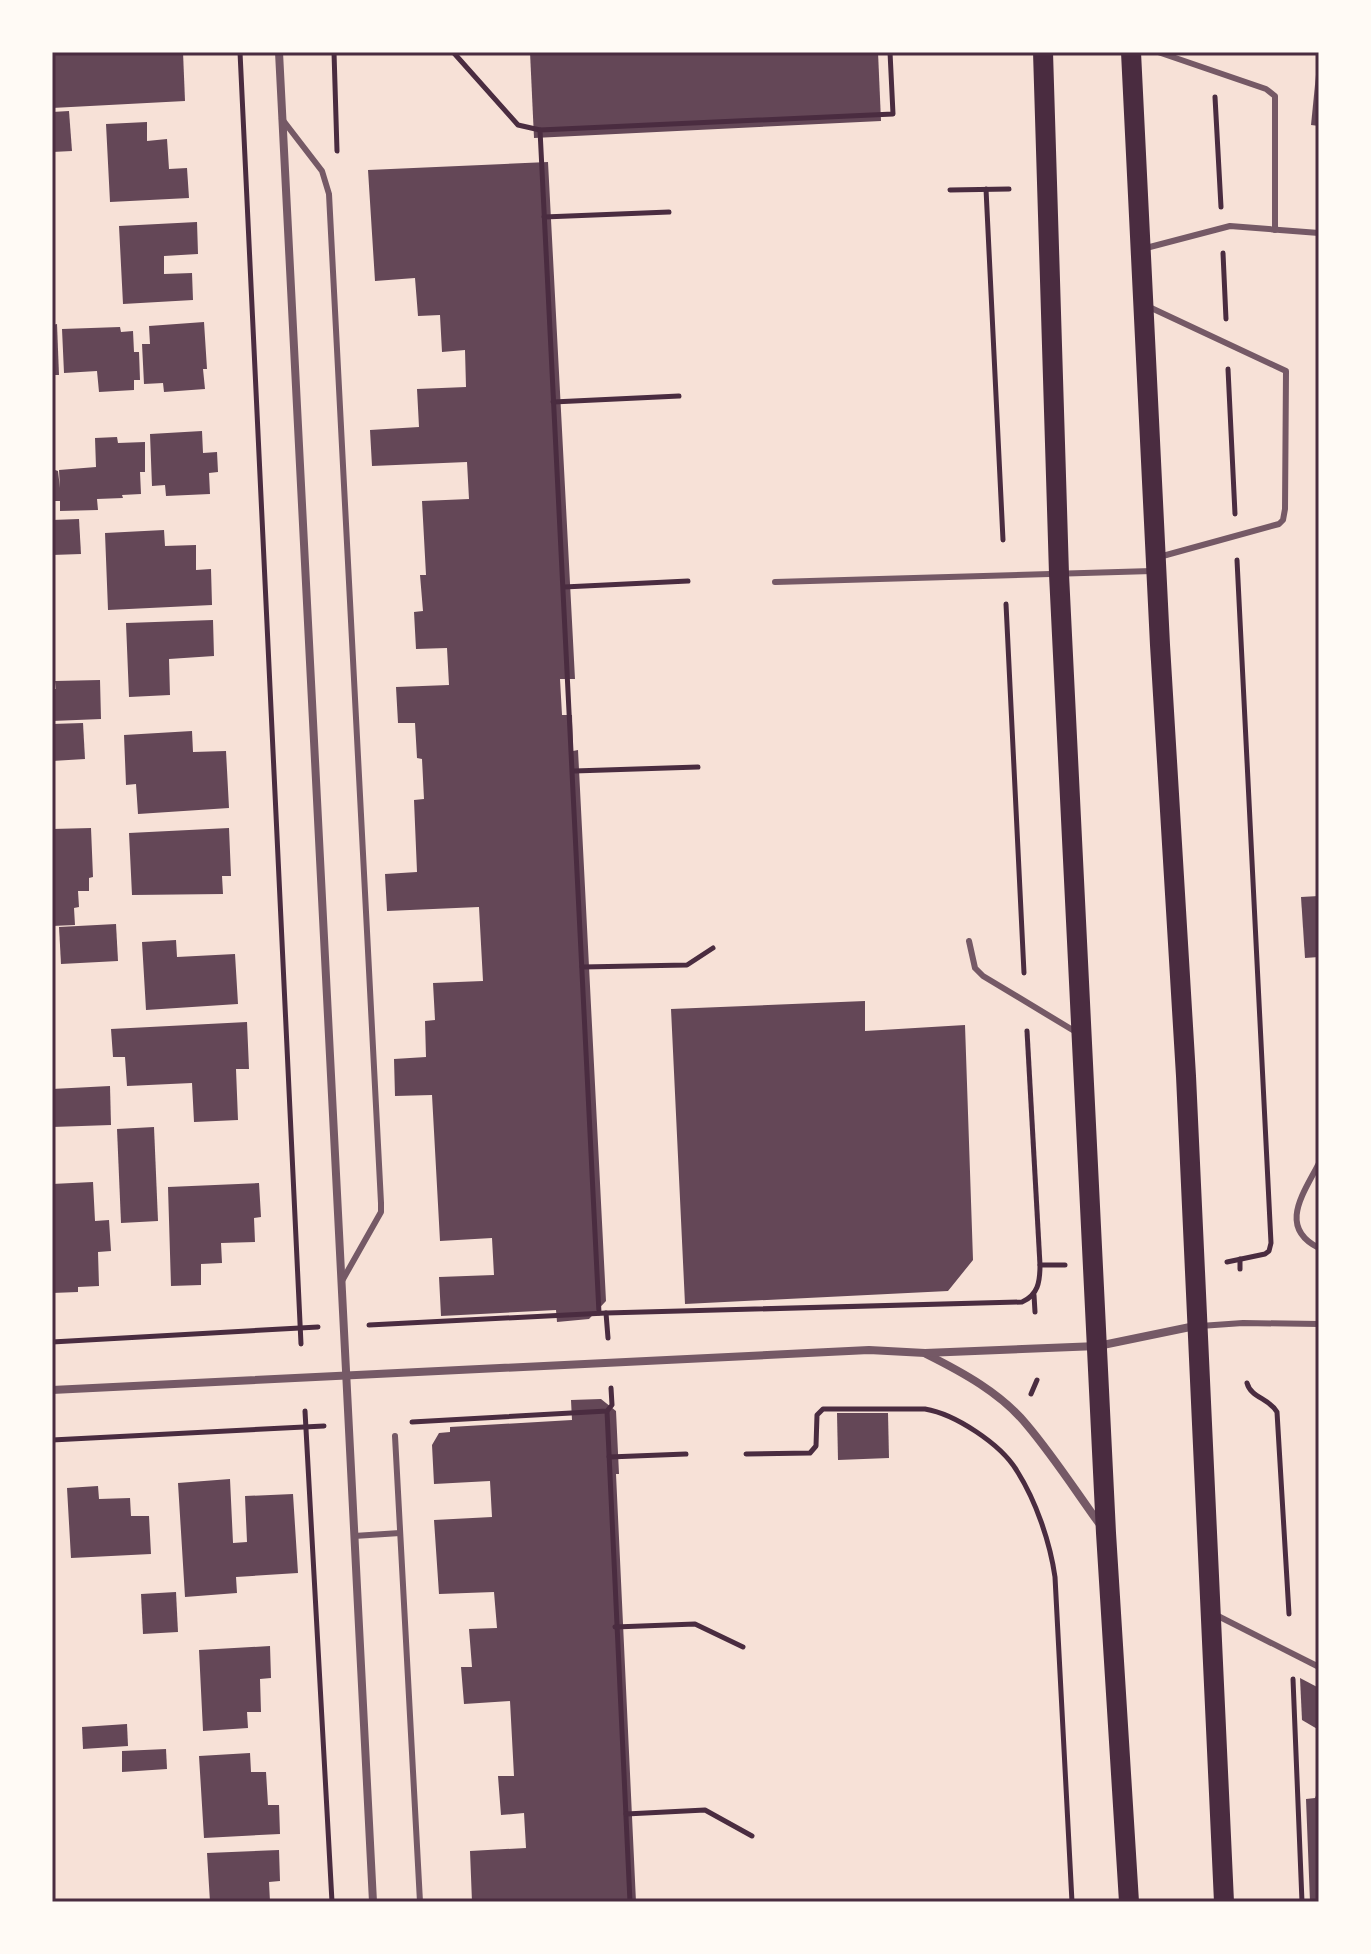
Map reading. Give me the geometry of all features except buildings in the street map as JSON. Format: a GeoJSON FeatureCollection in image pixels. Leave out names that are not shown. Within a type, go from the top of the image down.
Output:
{"type":"FeatureCollection","features":[{"type":"Feature","properties":{"kind":"main road"},"geometry":{"type":"LineString","coordinates":[[1043,52],[1059,574],[1106,1533],[1129,1902]]}},
{"type":"Feature","properties":{"kind":"main road"},"geometry":{"type":"LineString","coordinates":[[1131,52],[1156,565],[1186,1076],[1224,1902]]}},
{"type":"Feature","properties":{"kind":"street"},"geometry":{"type":"LineString","coordinates":[[279,52],[373,1902]]}},
{"type":"Feature","properties":{"kind":"street"},"geometry":{"type":"LineString","coordinates":[[52,1390],[869,1350],[925,1353],[1098,1346],[1196,1326]]}},
{"type":"Feature","properties":{"kind":"street"},"geometry":{"type":"LineString","coordinates":[[925,1353],[963,1373],[998,1397],[1026,1424],[1106,1533]]}},
{"type":"Feature","properties":{"kind":"lane"},"geometry":{"type":"LineString","coordinates":[[1158,52],[1266,89],[1275,96],[1275,230]]}},
{"type":"Feature","properties":{"kind":"lane"},"geometry":{"type":"LineString","coordinates":[[282,119],[322,171],[328,186],[381,1203],[381,1212],[342,1281]]}},
{"type":"Feature","properties":{"kind":"lane"},"geometry":{"type":"LineString","coordinates":[[1140,249],[1236,226],[1319,233]]}},
{"type":"Feature","properties":{"kind":"lane"},"geometry":{"type":"LineString","coordinates":[[775,582],[1059,574],[1156,565],[1236,535],[1279,524],[1285,515],[1286,371],[1143,305]]}},
{"type":"Feature","properties":{"kind":"lane"},"geometry":{"type":"LineString","coordinates":[[969,941],[975,968],[983,976],[1082,1036]]}},
{"type":"Feature","properties":{"kind":"lane"},"geometry":{"type":"LineString","coordinates":[[1319,1163],[1300,1199],[1296,1223],[1303,1237],[1319,1248]]}},
{"type":"Feature","properties":{"kind":"lane"},"geometry":{"type":"LineString","coordinates":[[1196,1326],[1319,1324]]}},
{"type":"Feature","properties":{"kind":"lane"},"geometry":{"type":"LineString","coordinates":[[395,1436],[420,1902]]}},
{"type":"Feature","properties":{"kind":"lane"},"geometry":{"type":"LineString","coordinates":[[354,1536],[400,1533]]}},
{"type":"Feature","properties":{"kind":"lane"},"geometry":{"type":"LineString","coordinates":[[1209,1611],[1319,1667]]}},
{"type":"Feature","properties":{"kind":"path"},"geometry":{"type":"LineString","coordinates":[[240,52],[301,1344]]}},
{"type":"Feature","properties":{"kind":"path"},"geometry":{"type":"LineString","coordinates":[[328,186],[337,148],[334,52]]}},
{"type":"Feature","properties":{"kind":"path"},"geometry":{"type":"LineString","coordinates":[[453,52],[518,125],[540,130],[893,114],[890,52]]}},
{"type":"Feature","properties":{"kind":"path"},"geometry":{"type":"LineString","coordinates":[[1214,71],[1271,1243],[1265,1254],[1227,1262]]}},
{"type":"Feature","properties":{"kind":"path"},"geometry":{"type":"LineString","coordinates":[[540,130],[599,1313]]}},
{"type":"Feature","properties":{"kind":"path"},"geometry":{"type":"LineString","coordinates":[[986,189],[1003,540]]}},
{"type":"Feature","properties":{"kind":"path"},"geometry":{"type":"LineString","coordinates":[[950,190],[1009,189]]}},
{"type":"Feature","properties":{"kind":"path"},"geometry":{"type":"LineString","coordinates":[[544,217],[669,212]]}},
{"type":"Feature","properties":{"kind":"path"},"geometry":{"type":"LineString","coordinates":[[553,402],[679,396]]}},
{"type":"Feature","properties":{"kind":"path"},"geometry":{"type":"LineString","coordinates":[[564,587],[688,581]]}},
{"type":"Feature","properties":{"kind":"path"},"geometry":{"type":"LineString","coordinates":[[1006,604],[1025,986]]}},
{"type":"Feature","properties":{"kind":"path"},"geometry":{"type":"LineString","coordinates":[[574,771],[698,767]]}},
{"type":"Feature","properties":{"kind":"path"},"geometry":{"type":"LineString","coordinates":[[582,967],[687,965],[713,948]]}},
{"type":"Feature","properties":{"kind":"path"},"geometry":{"type":"LineString","coordinates":[[1026,1020],[1040,1265],[1034,1294],[1035,1312]]}},
{"type":"Feature","properties":{"kind":"path"},"geometry":{"type":"LineString","coordinates":[[1240,1259],[1240,1269]]}},
{"type":"Feature","properties":{"kind":"path"},"geometry":{"type":"LineString","coordinates":[[1040,1265],[1066,1265]]}},
{"type":"Feature","properties":{"kind":"path"},"geometry":{"type":"LineString","coordinates":[[369,1325],[599,1313],[1022,1302],[1034,1294]]}},
{"type":"Feature","properties":{"kind":"path"},"geometry":{"type":"LineString","coordinates":[[606,1313],[608,1338]]}},
{"type":"Feature","properties":{"kind":"path"},"geometry":{"type":"LineString","coordinates":[[52,1342],[318,1327]]}},
{"type":"Feature","properties":{"kind":"path"},"geometry":{"type":"LineString","coordinates":[[1247,1383],[1250,1391],[1270,1403],[1277,1412],[1289,1614]]}},
{"type":"Feature","properties":{"kind":"path"},"geometry":{"type":"LineString","coordinates":[[611,1393],[612,1405],[607,1411],[615,1627],[630,1902]]}},
{"type":"Feature","properties":{"kind":"path"},"geometry":{"type":"LineString","coordinates":[[746,1454],[810,1453],[816,1446],[817,1415],[823,1409],[925,1409],[937,1411],[961,1423],[991,1443],[1016,1469],[1029,1495],[1052,1559],[1055,1577],[1072,1902]]}},
{"type":"Feature","properties":{"kind":"path"},"geometry":{"type":"LineString","coordinates":[[305,1411],[332,1902]]}},
{"type":"Feature","properties":{"kind":"path"},"geometry":{"type":"LineString","coordinates":[[404,1423],[607,1411]]}},
{"type":"Feature","properties":{"kind":"path"},"geometry":{"type":"LineString","coordinates":[[52,1440],[324,1426]]}},
{"type":"Feature","properties":{"kind":"path"},"geometry":{"type":"LineString","coordinates":[[609,1457],[686,1454]]}},
{"type":"Feature","properties":{"kind":"path"},"geometry":{"type":"LineString","coordinates":[[615,1627],[695,1624],[743,1647]]}},
{"type":"Feature","properties":{"kind":"path"},"geometry":{"type":"LineString","coordinates":[[1293,1678],[1302,1902]]}},
{"type":"Feature","properties":{"kind":"path"},"geometry":{"type":"LineString","coordinates":[[626,1814],[705,1810],[752,1836]]}}]}
